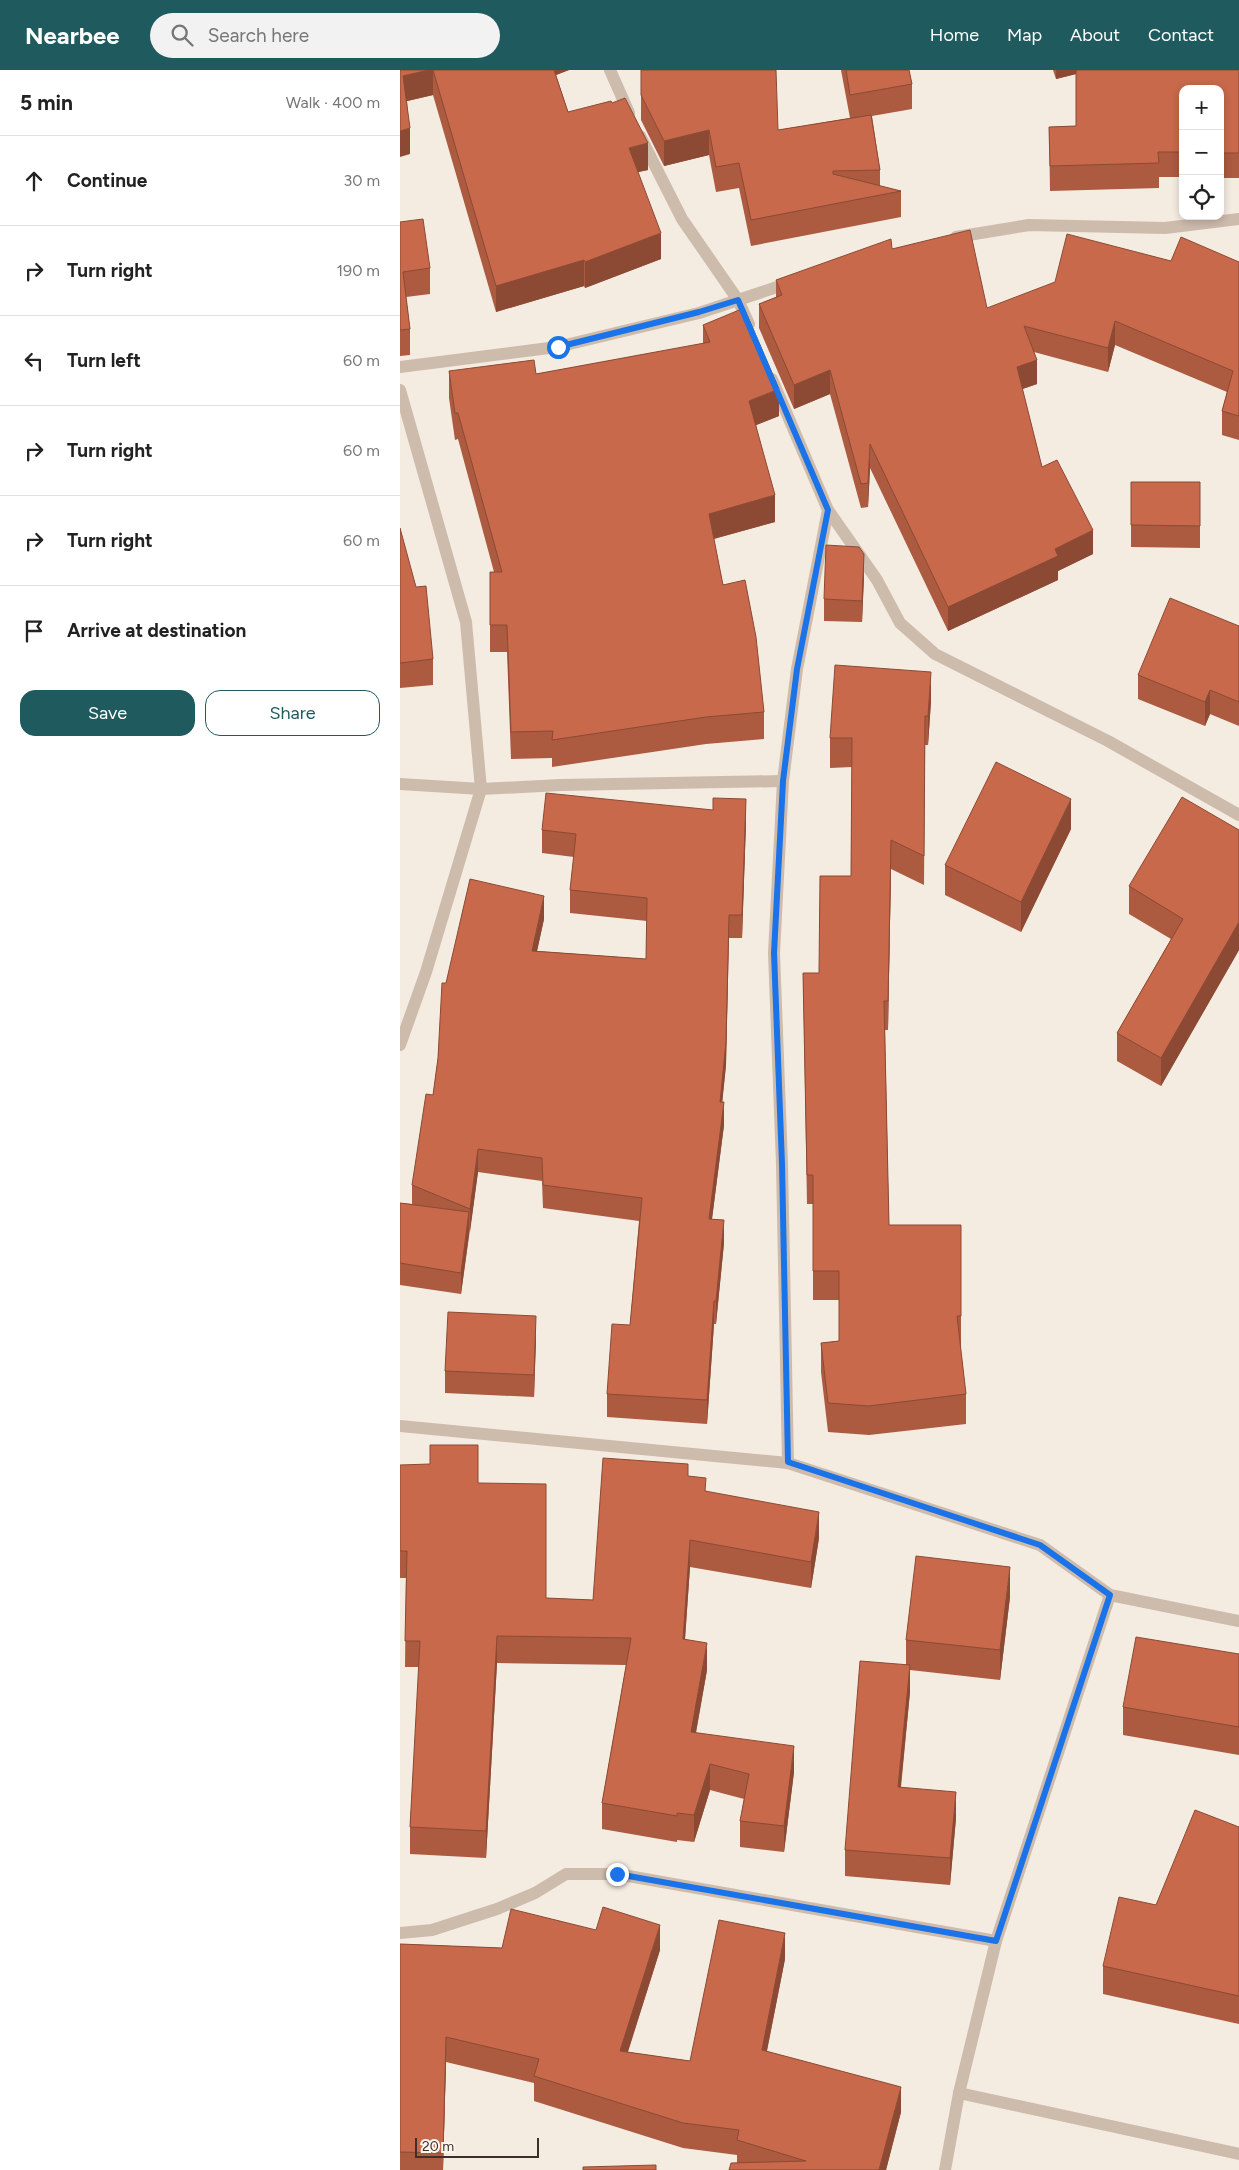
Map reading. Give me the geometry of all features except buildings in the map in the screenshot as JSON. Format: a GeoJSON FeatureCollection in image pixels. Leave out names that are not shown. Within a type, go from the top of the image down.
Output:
{"type":"FeatureCollection","features":[{"type":"Feature","properties":{"kind":"street"},"geometry":{"type":"LineString","coordinates":[[610,70],[625,106],[682,219],[738,300],[754,336]]}},
{"type":"Feature","properties":{"kind":"street"},"geometry":{"type":"LineString","coordinates":[[942,240],[1029,225],[1165,228],[1239,219]]}},
{"type":"Feature","properties":{"kind":"street"},"geometry":{"type":"LineString","coordinates":[[400,367],[558,347],[699,312],[802,279]]}},
{"type":"Feature","properties":{"kind":"street"},"geometry":{"type":"LineString","coordinates":[[766,364],[828,510],[877,580],[900,623],[935,654],[1108,742],[1239,816]]}},
{"type":"Feature","properties":{"kind":"street"},"geometry":{"type":"LineString","coordinates":[[400,390],[466,622],[481,789],[426,972],[400,1045]]}},
{"type":"Feature","properties":{"kind":"street"},"geometry":{"type":"LineString","coordinates":[[788,1462],[782,1164],[774,953],[783,781],[797,669],[828,510]]}},
{"type":"Feature","properties":{"kind":"street"},"geometry":{"type":"LineString","coordinates":[[400,784],[481,789],[560,785],[783,781]]}},
{"type":"Feature","properties":{"kind":"street"},"geometry":{"type":"LineString","coordinates":[[400,1426],[788,1462],[1040,1545],[1110,1595],[1239,1621]]}},
{"type":"Feature","properties":{"kind":"street"},"geometry":{"type":"LineString","coordinates":[[945,2170],[959,2093],[996,1941],[1110,1595]]}},
{"type":"Feature","properties":{"kind":"street"},"geometry":{"type":"LineString","coordinates":[[400,1934],[432,1930],[497,1909],[535,1893],[566,1874],[617,1874],[996,1941]]}},
{"type":"Feature","properties":{"kind":"street"},"geometry":{"type":"LineString","coordinates":[[959,2093],[1239,2154]]}},
{"type":"Feature","properties":{"kind":"route"},"geometry":{"type":"LineString","coordinates":[[558,347],[699,312],[738,300],[828,510],[797,669],[783,781],[774,953],[782,1164],[788,1462],[1040,1545],[1110,1595],[996,1941],[617,1874]]}}]}
